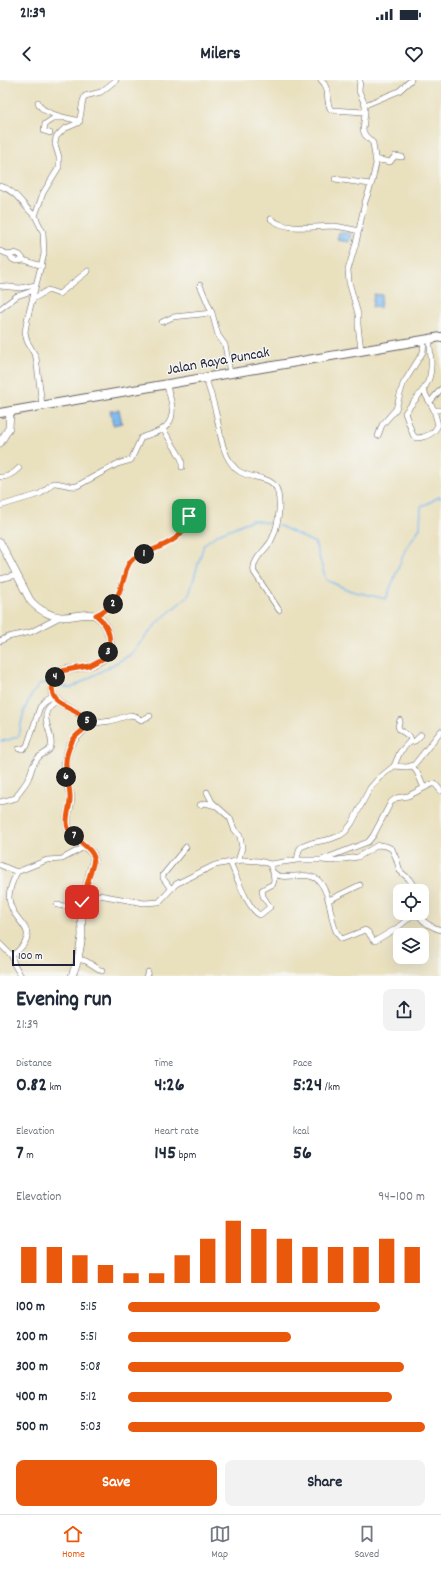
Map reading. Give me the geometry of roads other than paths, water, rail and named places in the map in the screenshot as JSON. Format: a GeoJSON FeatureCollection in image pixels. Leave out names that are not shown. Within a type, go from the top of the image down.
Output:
{"type":"FeatureCollection","features":[{"type":"Feature","properties":{"kind":"highway","name":"Jalan Raya Puncak"},"geometry":{"type":"LineString","coordinates":[[0,413],[166,383],[441,337]]}},
{"type":"Feature","properties":{"kind":"main road"},"geometry":{"type":"LineString","coordinates":[[0,443],[9,428],[10,411]]}},
{"type":"Feature","properties":{"kind":"main road"},"geometry":{"type":"LineString","coordinates":[[0,542],[3,556],[17,575],[32,602],[48,614],[58,618],[84,614],[96,615],[104,622],[108,629],[110,644],[107,655],[102,660],[89,666],[61,671],[54,679],[52,689],[55,699],[76,710],[85,718],[87,724],[70,745],[66,768],[70,797],[67,819],[68,828],[70,833],[93,854],[94,858],[81,908],[82,933],[78,958],[72,976]]}},
{"type":"Feature","properties":{"kind":"street"},"geometry":{"type":"LineString","coordinates":[[35,216],[43,192],[59,167],[59,157],[55,144],[56,137],[63,130],[76,125],[80,121],[84,97],[103,91],[116,80]]}},
{"type":"Feature","properties":{"kind":"street"},"geometry":{"type":"LineString","coordinates":[[321,80],[327,87],[328,104],[331,110],[365,112]]}},
{"type":"Feature","properties":{"kind":"street"},"geometry":{"type":"LineString","coordinates":[[360,80],[359,91],[365,105],[364,130],[365,135],[373,144],[375,159],[372,182],[370,184],[365,202],[348,272],[349,282],[358,314],[361,350]]}},
{"type":"Feature","properties":{"kind":"street"},"geometry":{"type":"LineString","coordinates":[[365,105],[399,91],[410,80]]}},
{"type":"Feature","properties":{"kind":"street"},"geometry":{"type":"LineString","coordinates":[[38,102],[38,106],[43,110],[80,121]]}},
{"type":"Feature","properties":{"kind":"street"},"geometry":{"type":"LineString","coordinates":[[50,133],[44,130],[44,125],[47,122],[54,118],[68,118]]}},
{"type":"Feature","properties":{"kind":"street"},"geometry":{"type":"LineString","coordinates":[[375,159],[390,162],[395,156],[402,157]]}},
{"type":"Feature","properties":{"kind":"street"},"geometry":{"type":"LineString","coordinates":[[335,179],[370,184]]}},
{"type":"Feature","properties":{"kind":"street"},"geometry":{"type":"LineString","coordinates":[[0,186],[13,192],[25,207],[35,216],[44,235],[42,266],[27,320],[25,334],[28,344],[36,357],[42,405]]}},
{"type":"Feature","properties":{"kind":"street"},"geometry":{"type":"LineString","coordinates":[[271,219],[278,224],[287,226],[335,226],[359,231]]}},
{"type":"Feature","properties":{"kind":"street"},"geometry":{"type":"LineString","coordinates":[[0,251],[10,255],[12,259],[16,261],[24,260],[42,266]]}},
{"type":"Feature","properties":{"kind":"street"},"geometry":{"type":"LineString","coordinates":[[33,299],[48,290],[59,294],[88,271]]}},
{"type":"Feature","properties":{"kind":"street"},"geometry":{"type":"LineString","coordinates":[[200,285],[212,313],[218,335],[225,344],[230,373]]}},
{"type":"Feature","properties":{"kind":"street"},"geometry":{"type":"LineString","coordinates":[[0,286],[20,288],[36,287]]}},
{"type":"Feature","properties":{"kind":"street"},"geometry":{"type":"LineString","coordinates":[[0,309],[17,296],[36,287]]}},
{"type":"Feature","properties":{"kind":"street"},"geometry":{"type":"LineString","coordinates":[[162,322],[173,317],[212,313]]}},
{"type":"Feature","properties":{"kind":"street"},"geometry":{"type":"LineString","coordinates":[[423,390],[434,410],[438,421],[437,428],[425,437],[415,437],[405,413],[428,383],[431,369],[427,339]]}},
{"type":"Feature","properties":{"kind":"street"},"geometry":{"type":"LineString","coordinates":[[378,436],[381,426],[396,410],[404,382],[423,352],[427,339]]}},
{"type":"Feature","properties":{"kind":"street"},"geometry":{"type":"LineString","coordinates":[[206,377],[222,443],[230,461],[242,474],[253,478],[266,479],[275,485],[277,489],[279,503],[276,526],[270,543],[256,560],[253,568],[254,572],[279,610]]}},
{"type":"Feature","properties":{"kind":"street"},"geometry":{"type":"LineString","coordinates":[[0,506],[40,494],[53,483],[61,483],[73,487],[79,486],[117,464],[131,460],[141,438],[163,429],[173,415],[166,383]]}},
{"type":"Feature","properties":{"kind":"street"},"geometry":{"type":"LineString","coordinates":[[430,402],[441,389]]}},
{"type":"Feature","properties":{"kind":"street"},"geometry":{"type":"LineString","coordinates":[[434,410],[441,410]]}},
{"type":"Feature","properties":{"kind":"street"},"geometry":{"type":"LineString","coordinates":[[163,429],[180,456],[182,467]]}},
{"type":"Feature","properties":{"kind":"street"},"geometry":{"type":"LineString","coordinates":[[0,476],[5,477],[19,468]]}},
{"type":"Feature","properties":{"kind":"street"},"geometry":{"type":"LineString","coordinates":[[96,615],[107,609],[119,595],[126,571],[133,559],[171,542],[185,529],[189,516]]}},
{"type":"Feature","properties":{"kind":"street"},"geometry":{"type":"LineString","coordinates":[[0,579],[17,575]]}},
{"type":"Feature","properties":{"kind":"street"},"geometry":{"type":"LineString","coordinates":[[0,641],[8,636],[31,632],[58,618]]}},
{"type":"Feature","properties":{"kind":"street"},"geometry":{"type":"LineString","coordinates":[[19,749],[23,750],[26,746],[40,707],[45,702],[55,699]]}},
{"type":"Feature","properties":{"kind":"street"},"geometry":{"type":"LineString","coordinates":[[0,802],[16,798],[19,790],[30,776],[32,765],[39,756],[48,752],[50,749],[51,742],[46,716],[55,699]]}},
{"type":"Feature","properties":{"kind":"street"},"geometry":{"type":"LineString","coordinates":[[87,724],[111,721],[130,715],[141,720],[150,716]]}},
{"type":"Feature","properties":{"kind":"street"},"geometry":{"type":"LineString","coordinates":[[400,720],[398,727],[410,737],[409,743]]}},
{"type":"Feature","properties":{"kind":"street"},"geometry":{"type":"LineString","coordinates":[[394,766],[412,766],[419,761],[441,731]]}},
{"type":"Feature","properties":{"kind":"street"},"geometry":{"type":"LineString","coordinates":[[297,860],[298,850],[301,847],[331,839],[346,831],[375,783],[394,766],[400,752],[409,743],[415,741],[421,735]]}},
{"type":"Feature","properties":{"kind":"street"},"geometry":{"type":"LineString","coordinates":[[412,766],[417,772],[424,788]]}},
{"type":"Feature","properties":{"kind":"street"},"geometry":{"type":"LineString","coordinates":[[321,860],[368,842],[373,836],[393,800],[399,797],[408,796],[432,784],[440,788]]}},
{"type":"Feature","properties":{"kind":"street"},"geometry":{"type":"LineString","coordinates":[[207,792],[216,806],[228,815],[234,828],[240,836],[242,848],[238,861]]}},
{"type":"Feature","properties":{"kind":"street"},"geometry":{"type":"LineString","coordinates":[[200,805],[205,803],[216,806]]}},
{"type":"Feature","properties":{"kind":"street"},"geometry":{"type":"LineString","coordinates":[[84,897],[99,894],[141,903],[154,903],[159,902],[178,883],[211,867],[230,862],[254,861],[270,864],[297,860],[351,858],[361,856],[378,845],[389,847],[394,853],[400,871],[413,884]]}},
{"type":"Feature","properties":{"kind":"street"},"geometry":{"type":"LineString","coordinates":[[0,865],[17,872],[46,860],[62,859],[86,846]]}},
{"type":"Feature","properties":{"kind":"street"},"geometry":{"type":"LineString","coordinates":[[171,889],[163,878],[163,875],[186,847]]}},
{"type":"Feature","properties":{"kind":"street"},"geometry":{"type":"LineString","coordinates":[[230,862],[243,891],[255,912],[260,915],[270,907],[263,896],[262,890],[273,884],[273,872],[270,864]]}},
{"type":"Feature","properties":{"kind":"street"},"geometry":{"type":"LineString","coordinates":[[12,956],[26,944],[27,938],[26,930],[11,905],[9,898],[17,872]]}},
{"type":"Feature","properties":{"kind":"street"},"geometry":{"type":"LineString","coordinates":[[273,872],[280,876],[308,875],[314,877],[323,886],[329,900],[333,922],[339,937],[342,939],[365,930],[375,941],[397,928],[407,920]]}},
{"type":"Feature","properties":{"kind":"street"},"geometry":{"type":"LineString","coordinates":[[329,900],[360,885]]}},
{"type":"Feature","properties":{"kind":"street"},"geometry":{"type":"LineString","coordinates":[[57,905],[81,908]]}},
{"type":"Feature","properties":{"kind":"street"},"geometry":{"type":"LineString","coordinates":[[422,920],[441,930]]}},
{"type":"Feature","properties":{"kind":"street"},"geometry":{"type":"LineString","coordinates":[[0,944],[12,956],[14,964],[21,976]]}},
{"type":"Feature","properties":{"kind":"street"},"geometry":{"type":"LineString","coordinates":[[78,958],[102,971]]}},
{"type":"Feature","properties":{"kind":"water"},"geometry":{"type":"Polygon","coordinates":[[[339,232],[351,234],[349,242],[337,240],[339,232]]]}},
{"type":"Feature","properties":{"kind":"water"},"geometry":{"type":"Polygon","coordinates":[[[374,294],[382,295],[380,308],[372,307],[374,294]]]}},
{"type":"Feature","properties":{"kind":"water"},"geometry":{"type":"Polygon","coordinates":[[[119,410],[122,423],[113,425],[110,411],[119,410]]]}},
{"type":"Feature","properties":{"kind":"waterway"},"geometry":{"type":"LineString","coordinates":[[278,525],[315,543],[326,580],[351,591],[386,599],[406,548],[420,528],[421,507],[439,497],[441,498]]}},
{"type":"Feature","properties":{"kind":"waterway"},"geometry":{"type":"LineString","coordinates":[[55,685],[71,688],[130,655],[159,621],[189,595],[204,544],[218,534],[252,520],[274,524]]}},
{"type":"Feature","properties":{"kind":"waterway"},"geometry":{"type":"LineString","coordinates":[[0,741],[19,736],[23,714],[28,701],[41,683],[49,684]]}}]}
